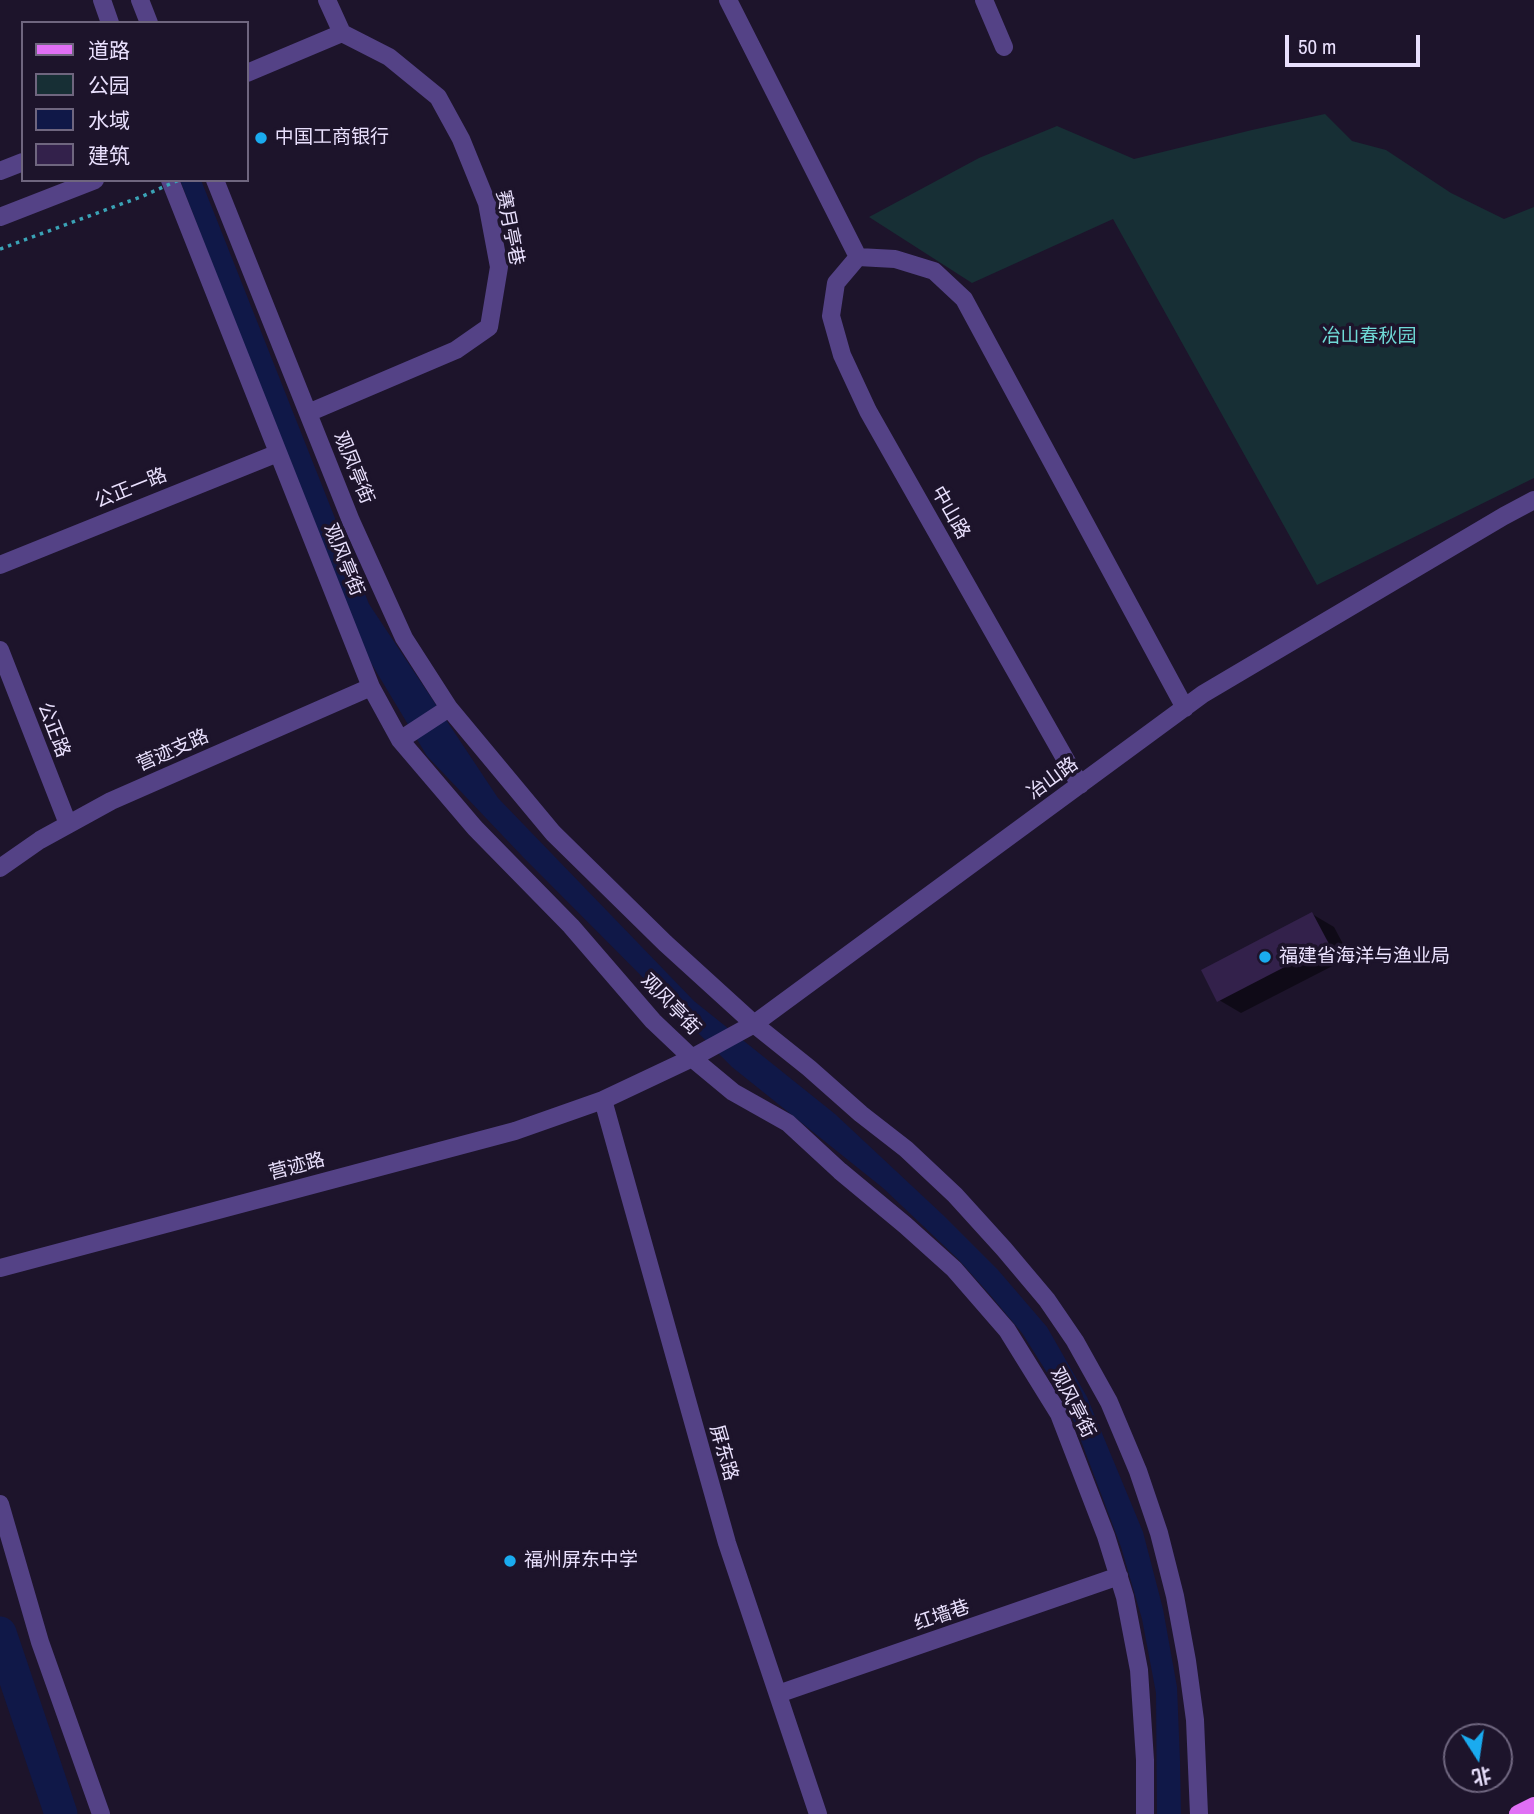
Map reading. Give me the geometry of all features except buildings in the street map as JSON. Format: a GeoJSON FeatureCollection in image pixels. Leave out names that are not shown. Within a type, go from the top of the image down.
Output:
{"type":"FeatureCollection","features":[{"type":"Feature","properties":{"kind":"main road"},"geometry":{"type":"LineString","coordinates":[[1518,1814],[1534,1806]]}},
{"type":"Feature","properties":{"kind":"street"},"geometry":{"type":"LineString","coordinates":[[102,0],[109,21]]}},
{"type":"Feature","properties":{"kind":"street"},"geometry":{"type":"LineString","coordinates":[[139,0],[148,21]]}},
{"type":"Feature","properties":{"kind":"street"},"geometry":{"type":"LineString","coordinates":[[248,73],[342,33],[327,0]]}},
{"type":"Feature","properties":{"kind":"street"},"geometry":{"type":"LineString","coordinates":[[728,0],[858,257],[895,258],[934,271],[964,299],[1185,708]]}},
{"type":"Feature","properties":{"kind":"street"},"geometry":{"type":"LineString","coordinates":[[984,0],[1004,47]]}},
{"type":"Feature","properties":{"kind":"street","name":"赛月亭巷"},"geometry":{"type":"LineString","coordinates":[[308,413],[456,350],[489,327],[499,267],[487,203],[461,139],[438,97],[389,57],[342,33]]}},
{"type":"Feature","properties":{"kind":"street"},"geometry":{"type":"LineString","coordinates":[[0,171],[21,163]]}},
{"type":"Feature","properties":{"kind":"street"},"geometry":{"type":"LineString","coordinates":[[0,217],[90,182]]}},
{"type":"Feature","properties":{"kind":"street","name":"观风亭街"},"geometry":{"type":"LineString","coordinates":[[171,182],[371,687],[400,740],[475,828],[570,926],[653,1021],[733,1092],[788,1123],[954,1269],[1007,1330],[1059,1414],[1101,1523],[1125,1597],[1139,1670],[1145,1760],[1145,1814]]}},
{"type":"Feature","properties":{"kind":"street","name":"观凤亭街"},"geometry":{"type":"LineString","coordinates":[[216,182],[351,521],[404,639],[449,708],[553,833],[665,943],[754,1024]]}},
{"type":"Feature","properties":{"kind":"street","name":"中山路"},"geometry":{"type":"LineString","coordinates":[[858,257],[836,283],[831,316],[842,355],[869,411],[1080,785]]}},
{"type":"Feature","properties":{"kind":"street","name":"公正一路"},"geometry":{"type":"LineString","coordinates":[[0,565],[278,453]]}},
{"type":"Feature","properties":{"kind":"street","name":"冶山路"},"geometry":{"type":"LineString","coordinates":[[603,1100],[692,1058],[754,1024],[1203,694],[1534,500]]}},
{"type":"Feature","properties":{"kind":"street","name":"公正路"},"geometry":{"type":"LineString","coordinates":[[0,650],[68,824]]}},
{"type":"Feature","properties":{"kind":"street","name":"营迹支路"},"geometry":{"type":"LineString","coordinates":[[0,868],[40,839],[111,801],[371,687]]}},
{"type":"Feature","properties":{"kind":"street"},"geometry":{"type":"LineString","coordinates":[[400,740],[449,708]]}},
{"type":"Feature","properties":{"kind":"street","name":"观风亭街"},"geometry":{"type":"LineString","coordinates":[[754,1024],[906,1149],[955,1195],[1039,1290],[1075,1341],[1109,1402],[1138,1471],[1159,1533],[1175,1596],[1187,1661],[1195,1720],[1199,1814]]}},
{"type":"Feature","properties":{"kind":"street","name":"营迹路"},"geometry":{"type":"LineString","coordinates":[[0,1268],[515,1130],[603,1100]]}},
{"type":"Feature","properties":{"kind":"street","name":"屏东路"},"geometry":{"type":"LineString","coordinates":[[603,1100],[727,1543],[818,1814]]}},
{"type":"Feature","properties":{"kind":"street"},"geometry":{"type":"LineString","coordinates":[[0,1504],[40,1642],[101,1814]]}},
{"type":"Feature","properties":{"kind":"street","name":"红墙巷"},"geometry":{"type":"LineString","coordinates":[[778,1693],[1119,1576]]}},
{"type":"Feature","properties":{"kind":"path"},"geometry":{"type":"LineString","coordinates":[[0,249],[174,182]]}},
{"type":"Feature","properties":{"kind":"green space","name":"冶山春秋园"},"geometry":{"type":"Polygon","coordinates":[[[1325,114],[1352,141],[1386,150],[1451,193],[1504,219],[1534,207],[1534,478],[1317,585],[1113,219],[972,283],[869,217],[979,158],[1057,126],[1134,159],[1325,114]]]}},
{"type":"Feature","properties":{"kind":"water"},"geometry":{"type":"Polygon","coordinates":[[[181,182],[202,182],[369,604],[498,798],[694,1001],[835,1114],[998,1270],[1047,1327],[1087,1397],[1143,1532],[1163,1609],[1177,1687],[1181,1814],[1157,1814],[1156,1693],[1142,1619],[1121,1547],[1068,1406],[1022,1333],[958,1259],[883,1188],[732,1067],[523,857],[427,756],[371,663],[310,518],[181,182]]]}},
{"type":"Feature","properties":{"kind":"waterway"},"geometry":{"type":"LineString","coordinates":[[0,1633],[61,1814]]}},
{"type":"Feature","properties":{"kind":"place","name":"中国工商银行"},"geometry":{"type":"Point","coordinates":[261,138]}},
{"type":"Feature","properties":{"kind":"place","name":"福建省海洋与渔业局"},"geometry":{"type":"Point","coordinates":[1265,957]}},
{"type":"Feature","properties":{"kind":"place","name":"福州屏东中学"},"geometry":{"type":"Point","coordinates":[510,1561]}}]}
